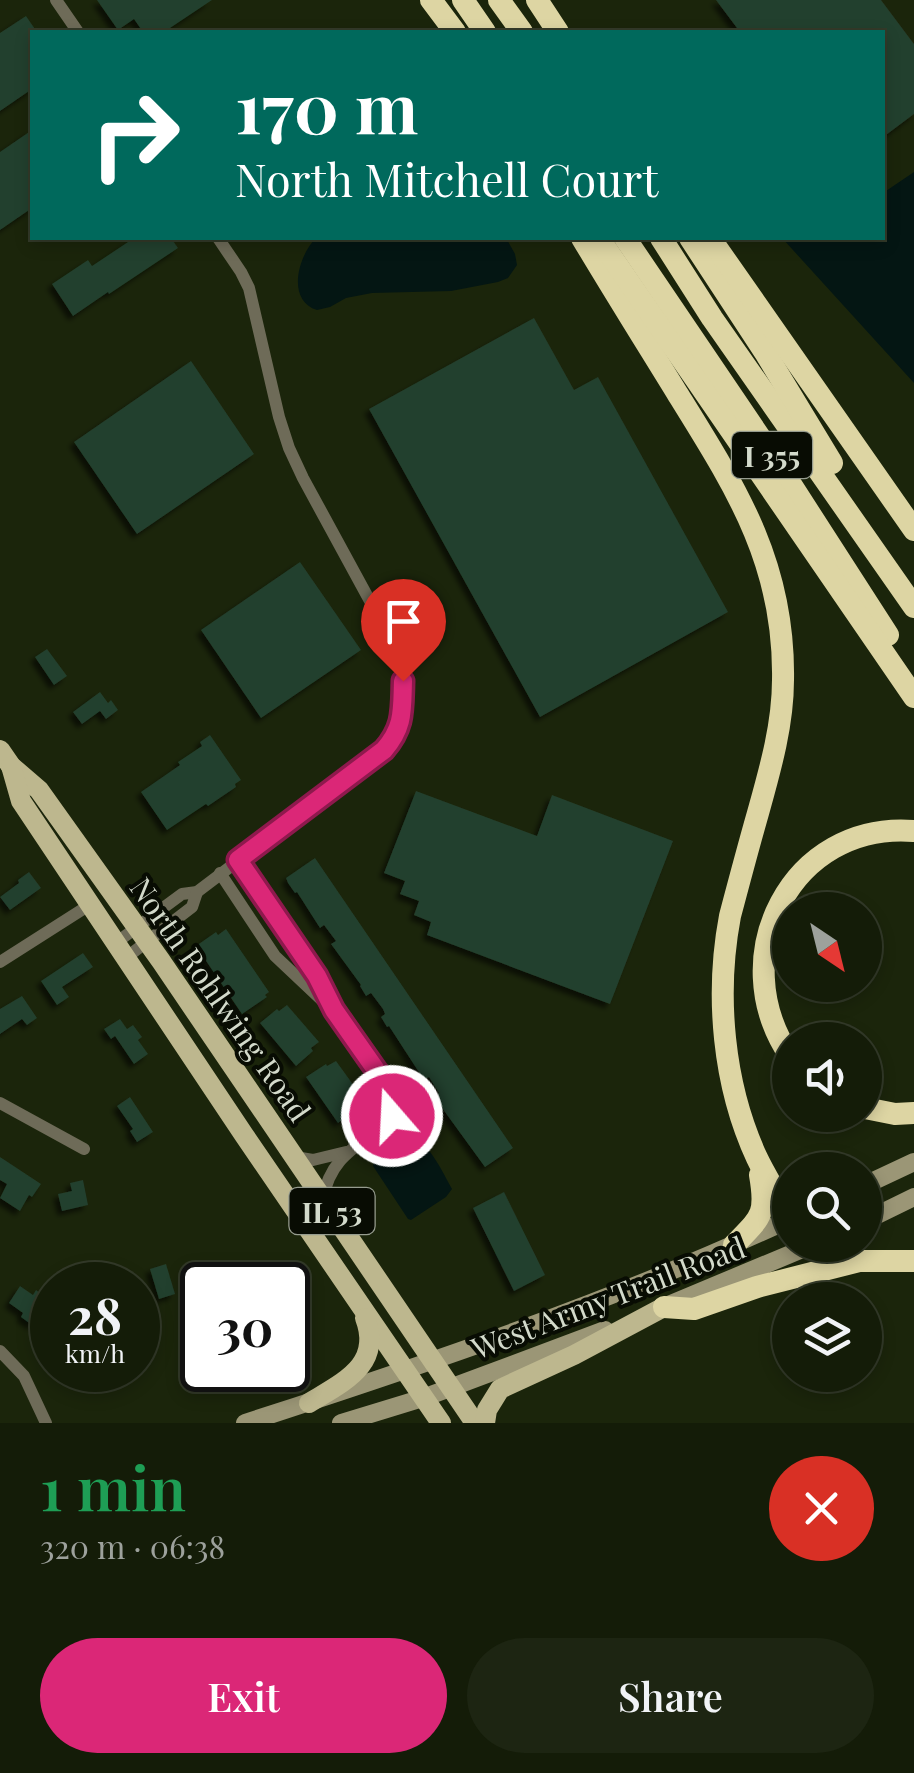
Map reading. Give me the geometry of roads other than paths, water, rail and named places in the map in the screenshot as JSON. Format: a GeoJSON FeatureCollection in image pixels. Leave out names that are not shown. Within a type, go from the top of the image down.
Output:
{"type":"FeatureCollection","features":[{"type":"Feature","properties":{"kind":"highway"},"geometry":{"type":"LineString","coordinates":[[431,0],[454,30]]}},
{"type":"Feature","properties":{"kind":"highway"},"geometry":{"type":"LineString","coordinates":[[462,0],[484,30]]}},
{"type":"Feature","properties":{"kind":"highway"},"geometry":{"type":"LineString","coordinates":[[500,0],[521,30]]}},
{"type":"Feature","properties":{"kind":"highway"},"geometry":{"type":"LineString","coordinates":[[537,0],[557,30]]}},
{"type":"Feature","properties":{"kind":"highway"},"geometry":{"type":"LineString","coordinates":[[583,240],[747,512],[762,546],[777,604],[783,681],[779,723],[730,916],[724,964],[727,1056],[764,1199],[764,1209],[756,1222],[734,1245]]}},
{"type":"Feature","properties":{"kind":"highway"},"geometry":{"type":"LineString","coordinates":[[599,240],[914,697]]}},
{"type":"Feature","properties":{"kind":"highway","name":"I 355"},"geometry":{"type":"LineString","coordinates":[[625,240],[774,458],[914,676]]}},
{"type":"Feature","properties":{"kind":"highway","name":"I 355"},"geometry":{"type":"LineString","coordinates":[[662,240],[712,318],[914,607]]}},
{"type":"Feature","properties":{"kind":"highway"},"geometry":{"type":"LineString","coordinates":[[691,240],[766,354],[914,598]]}},
{"type":"Feature","properties":{"kind":"highway"},"geometry":{"type":"LineString","coordinates":[[711,240],[914,530]]}},
{"type":"Feature","properties":{"kind":"highway"},"geometry":{"type":"LineString","coordinates":[[772,1023],[763,983],[768,932],[791,887],[812,864],[837,847],[875,833],[914,831]]}},
{"type":"Feature","properties":{"kind":"highway"},"geometry":{"type":"LineString","coordinates":[[882,1112],[914,1113]]}},
{"type":"Feature","properties":{"kind":"highway"},"geometry":{"type":"LineString","coordinates":[[756,1157],[772,1185]]}},
{"type":"Feature","properties":{"kind":"highway"},"geometry":{"type":"LineString","coordinates":[[664,1307],[694,1308],[858,1261],[914,1261]]}},
{"type":"Feature","properties":{"kind":"main road","name":"North Rohlwing Road"},"geometry":{"type":"LineString","coordinates":[[6,758],[21,801],[441,1423]]}},
{"type":"Feature","properties":{"kind":"main road","name":"North Rohlwing Road"},"geometry":{"type":"LineString","coordinates":[[6,758],[40,790],[475,1423]]}},
{"type":"Feature","properties":{"kind":"main road"},"geometry":{"type":"LineString","coordinates":[[882,1176],[914,1162]]}},
{"type":"Feature","properties":{"kind":"main road"},"geometry":{"type":"LineString","coordinates":[[882,1213],[914,1197]]}},
{"type":"Feature","properties":{"kind":"main road","name":"West Army Trail Road"},"geometry":{"type":"LineString","coordinates":[[245,1423],[406,1372],[630,1288],[734,1245],[772,1225]]}},
{"type":"Feature","properties":{"kind":"main road","name":"West Army Trail Road"},"geometry":{"type":"LineString","coordinates":[[341,1423],[452,1388],[772,1262]]}},
{"type":"Feature","properties":{"kind":"main road"},"geometry":{"type":"LineString","coordinates":[[309,1402],[347,1378],[369,1353],[368,1328],[358,1302]]}},
{"type":"Feature","properties":{"kind":"main road"},"geometry":{"type":"LineString","coordinates":[[485,1423],[487,1410],[500,1389],[664,1307]]}},
{"type":"Feature","properties":{"kind":"street"},"geometry":{"type":"LineString","coordinates":[[56,0],[77,30]]}},
{"type":"Feature","properties":{"kind":"street"},"geometry":{"type":"LineString","coordinates":[[122,949],[192,907],[196,892],[384,750],[400,726],[403,681],[395,646],[289,448],[249,288],[219,240]]}},
{"type":"Feature","properties":{"kind":"street"},"geometry":{"type":"LineString","coordinates":[[238,860],[317,976],[334,1010],[388,1087],[394,1102],[388,1122],[346,1152],[328,1177],[323,1199]]}},
{"type":"Feature","properties":{"kind":"street"},"geometry":{"type":"LineString","coordinates":[[220,873],[276,956],[334,1010]]}},
{"type":"Feature","properties":{"kind":"street"},"geometry":{"type":"LineString","coordinates":[[0,962],[91,904]]}},
{"type":"Feature","properties":{"kind":"street"},"geometry":{"type":"LineString","coordinates":[[260,934],[279,921]]}},
{"type":"Feature","properties":{"kind":"street"},"geometry":{"type":"LineString","coordinates":[[0,1103],[84,1149]]}},
{"type":"Feature","properties":{"kind":"street"},"geometry":{"type":"LineString","coordinates":[[295,1157],[313,1160],[346,1152]]}},
{"type":"Feature","properties":{"kind":"street"},"geometry":{"type":"LineString","coordinates":[[0,1351],[24,1376],[46,1423]]}}]}
